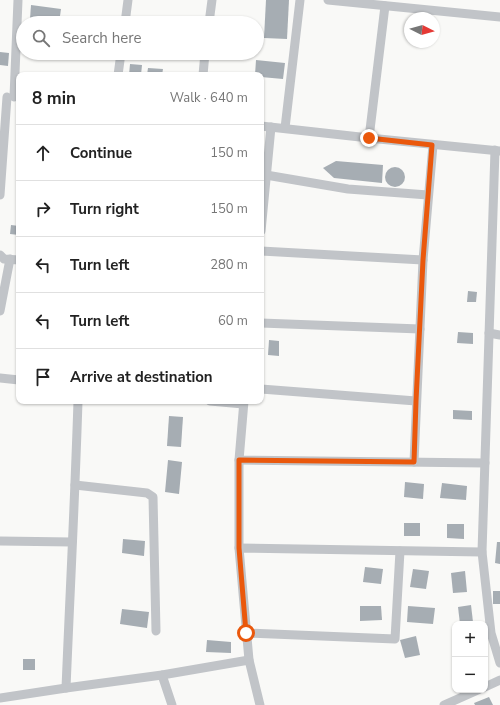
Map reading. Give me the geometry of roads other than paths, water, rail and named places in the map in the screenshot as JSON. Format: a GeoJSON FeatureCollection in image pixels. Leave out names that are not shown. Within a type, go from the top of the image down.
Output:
{"type":"FeatureCollection","features":[{"type":"Feature","properties":{"kind":"street"},"geometry":{"type":"LineString","coordinates":[[17,16],[18,0]]}},
{"type":"Feature","properties":{"kind":"street"},"geometry":{"type":"LineString","coordinates":[[126,16],[128,0]]}},
{"type":"Feature","properties":{"kind":"street"},"geometry":{"type":"LineString","coordinates":[[210,16],[212,0]]}},
{"type":"Feature","properties":{"kind":"street"},"geometry":{"type":"LineString","coordinates":[[284,128],[300,0]]}},
{"type":"Feature","properties":{"kind":"street"},"geometry":{"type":"LineString","coordinates":[[328,0],[500,18]]}},
{"type":"Feature","properties":{"kind":"street"},"geometry":{"type":"LineString","coordinates":[[369,138],[385,6]]}},
{"type":"Feature","properties":{"kind":"street"},"geometry":{"type":"LineString","coordinates":[[0,195],[16,24]]}},
{"type":"Feature","properties":{"kind":"street"},"geometry":{"type":"LineString","coordinates":[[118,72],[120,60]]}},
{"type":"Feature","properties":{"kind":"street"},"geometry":{"type":"LineString","coordinates":[[203,72],[204,60]]}},
{"type":"Feature","properties":{"kind":"street"},"geometry":{"type":"LineString","coordinates":[[264,126],[497,151],[496,269],[489,333],[482,552],[491,633],[500,663]]}},
{"type":"Feature","properties":{"kind":"street"},"geometry":{"type":"LineString","coordinates":[[264,192],[271,127]]}},
{"type":"Feature","properties":{"kind":"street"},"geometry":{"type":"LineString","coordinates":[[414,462],[423,260],[432,145]]}},
{"type":"Feature","properties":{"kind":"street"},"geometry":{"type":"LineString","coordinates":[[266,175],[348,189],[428,195]]}},
{"type":"Feature","properties":{"kind":"street"},"geometry":{"type":"LineString","coordinates":[[264,251],[423,260]]}},
{"type":"Feature","properties":{"kind":"street"},"geometry":{"type":"LineString","coordinates":[[0,255],[4,259],[15,259],[0,311]]}},
{"type":"Feature","properties":{"kind":"street"},"geometry":{"type":"LineString","coordinates":[[264,323],[420,329]]}},
{"type":"Feature","properties":{"kind":"street"},"geometry":{"type":"LineString","coordinates":[[489,333],[500,335]]}},
{"type":"Feature","properties":{"kind":"street"},"geometry":{"type":"LineString","coordinates":[[0,378],[16,380]]}},
{"type":"Feature","properties":{"kind":"street"},"geometry":{"type":"LineString","coordinates":[[264,389],[416,401]]}},
{"type":"Feature","properties":{"kind":"street"},"geometry":{"type":"LineString","coordinates":[[66,688],[78,404]]}},
{"type":"Feature","properties":{"kind":"street"},"geometry":{"type":"LineString","coordinates":[[243,404],[239,460],[239,548],[248,660],[260,705]]}},
{"type":"Feature","properties":{"kind":"street"},"geometry":{"type":"LineString","coordinates":[[239,460],[485,463]]}},
{"type":"Feature","properties":{"kind":"street"},"geometry":{"type":"LineString","coordinates":[[75,485],[147,493],[153,497],[156,631]]}},
{"type":"Feature","properties":{"kind":"street"},"geometry":{"type":"LineString","coordinates":[[0,541],[72,542]]}},
{"type":"Feature","properties":{"kind":"street"},"geometry":{"type":"LineString","coordinates":[[239,548],[482,552]]}},
{"type":"Feature","properties":{"kind":"street"},"geometry":{"type":"LineString","coordinates":[[246,633],[395,639],[400,551]]}},
{"type":"Feature","properties":{"kind":"street"},"geometry":{"type":"LineString","coordinates":[[0,698],[162,675],[248,660]]}},
{"type":"Feature","properties":{"kind":"street"},"geometry":{"type":"LineString","coordinates":[[162,675],[172,705]]}},
{"type":"Feature","properties":{"kind":"street"},"geometry":{"type":"LineString","coordinates":[[488,686],[500,680]]}},
{"type":"Feature","properties":{"kind":"street"},"geometry":{"type":"LineString","coordinates":[[444,705],[471,693]]}}]}
